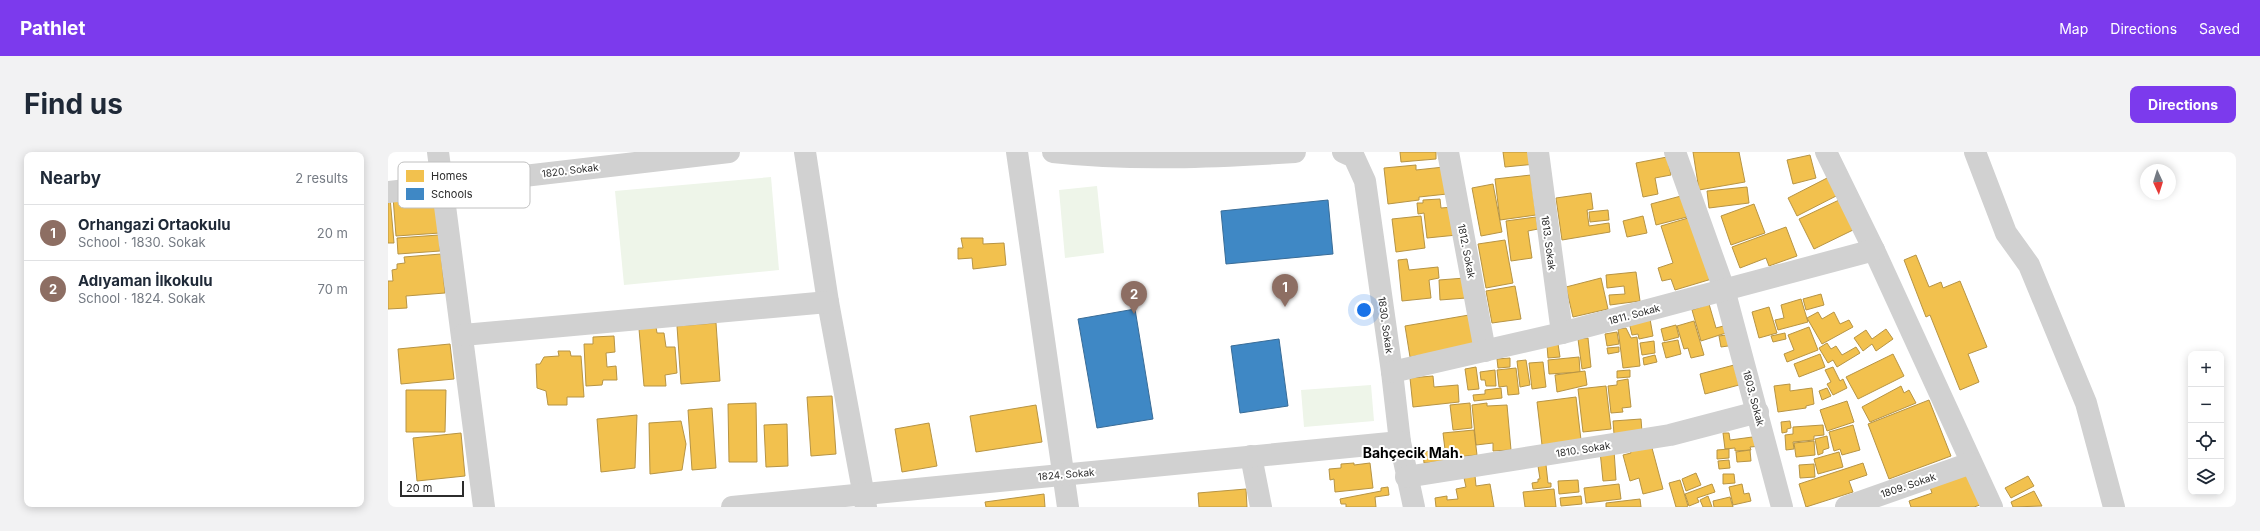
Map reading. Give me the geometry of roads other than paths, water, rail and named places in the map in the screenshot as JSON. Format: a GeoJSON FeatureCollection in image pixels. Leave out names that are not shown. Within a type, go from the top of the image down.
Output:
{"type":"FeatureCollection","features":[{"type":"Feature","properties":{"kind":"street"},"geometry":{"type":"LineString","coordinates":[[438,152],[440,162]]}},
{"type":"Feature","properties":{"kind":"street","name":"1820. Sokak"},"geometry":{"type":"LineString","coordinates":[[530,173],[656,156],[729,152]]}},
{"type":"Feature","properties":{"kind":"street"},"geometry":{"type":"LineString","coordinates":[[805,152],[828,302],[864,500]]}},
{"type":"Feature","properties":{"kind":"street"},"geometry":{"type":"LineString","coordinates":[[1016,152],[1068,507]]}},
{"type":"Feature","properties":{"kind":"street"},"geometry":{"type":"LineString","coordinates":[[1053,152],[1103,158],[1202,158],[1295,152]]}},
{"type":"Feature","properties":{"kind":"street","name":"1830. Sokak"},"geometry":{"type":"LineString","coordinates":[[1343,152],[1354,157],[1365,181],[1392,372],[1400,442],[1406,477],[1414,507]]}},
{"type":"Feature","properties":{"kind":"street","name":"1812. Sokak"},"geometry":{"type":"LineString","coordinates":[[1448,152],[1485,351]]}},
{"type":"Feature","properties":{"kind":"street","name":"1813. Sokak"},"geometry":{"type":"LineString","coordinates":[[1538,152],[1562,333]]}},
{"type":"Feature","properties":{"kind":"street","name":"1803. Sokak"},"geometry":{"type":"LineString","coordinates":[[1674,152],[1724,289],[1758,412],[1782,507]]}},
{"type":"Feature","properties":{"kind":"street"},"geometry":{"type":"LineString","coordinates":[[1826,152],[1874,250],[1992,507]]}},
{"type":"Feature","properties":{"kind":"street"},"geometry":{"type":"LineString","coordinates":[[1975,152],[2006,233],[2029,265],[2086,403],[2114,507]]}},
{"type":"Feature","properties":{"kind":"street","name":"1820. Sokak"},"geometry":{"type":"LineString","coordinates":[[388,192],[398,191]]}},
{"type":"Feature","properties":{"kind":"street"},"geometry":{"type":"LineString","coordinates":[[446,208],[484,507]]}},
{"type":"Feature","properties":{"kind":"street","name":"1811. Sokak"},"geometry":{"type":"LineString","coordinates":[[1392,372],[1562,333],[1874,250]]}},
{"type":"Feature","properties":{"kind":"street"},"geometry":{"type":"LineString","coordinates":[[463,335],[828,302]]}},
{"type":"Feature","properties":{"kind":"street","name":"1810. Sokak"},"geometry":{"type":"LineString","coordinates":[[1406,477],[1670,435],[1758,412]]}},
{"type":"Feature","properties":{"kind":"street","name":"1824. Sokak"},"geometry":{"type":"LineString","coordinates":[[732,507],[864,500],[1063,474],[1400,442]]}},
{"type":"Feature","properties":{"kind":"street"},"geometry":{"type":"LineString","coordinates":[[1252,456],[1262,507]]}},
{"type":"Feature","properties":{"kind":"street","name":"1809. Sokak"},"geometry":{"type":"LineString","coordinates":[[1846,507],[1971,463]]}},
{"type":"Feature","properties":{"kind":"place","name":"Orhangazi Ortaokulu"},"geometry":{"type":"Point","coordinates":[1285,307]}},
{"type":"Feature","properties":{"kind":"place","name":"Adıyaman İlkokulu"},"geometry":{"type":"Point","coordinates":[1134,314]}},
{"type":"Feature","properties":{"kind":"district","name":"Bahçecik Mah."},"geometry":{"type":"Point","coordinates":[1413,452]}}]}
